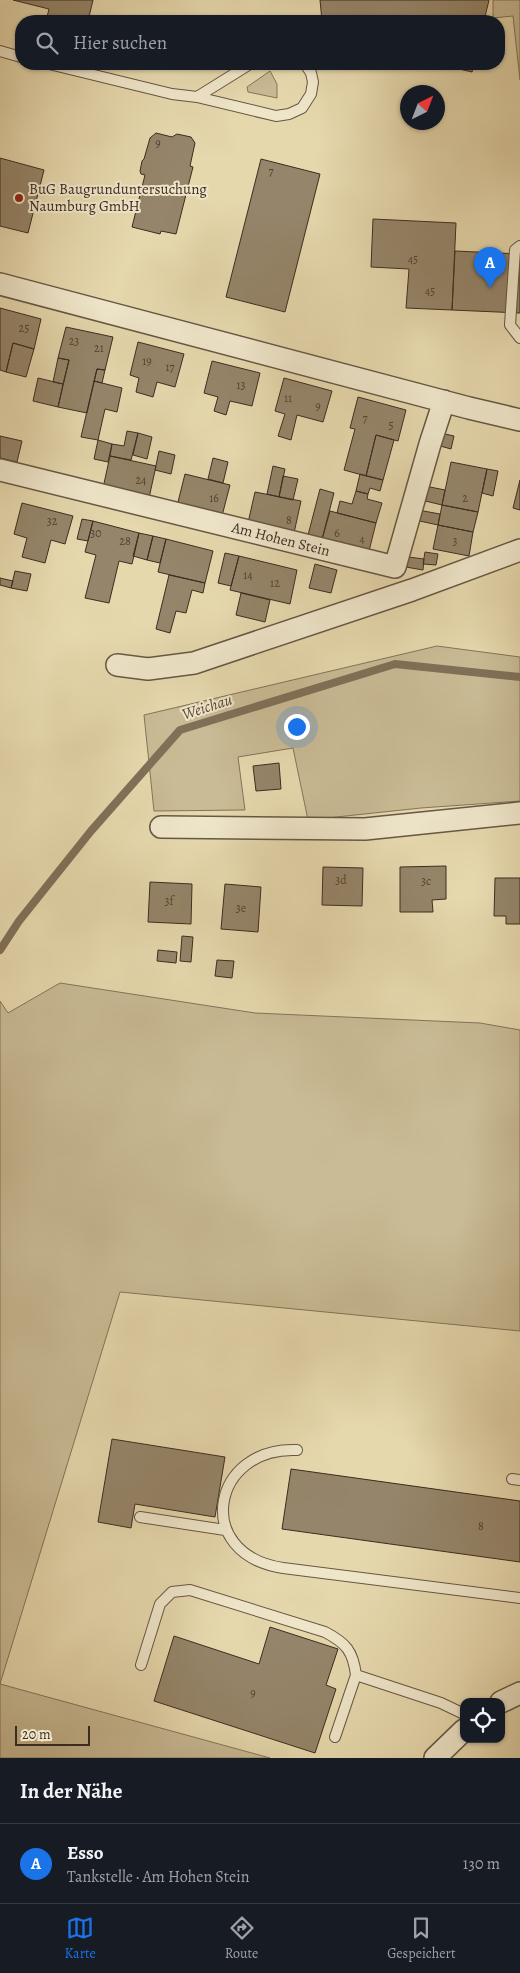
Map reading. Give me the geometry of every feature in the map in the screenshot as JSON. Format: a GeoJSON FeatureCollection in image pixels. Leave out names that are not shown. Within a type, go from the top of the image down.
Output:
{"type":"FeatureCollection","features":[{"type":"Feature","properties":{"kind":"street"},"geometry":{"type":"LineString","coordinates":[[0,284],[520,420]]}},
{"type":"Feature","properties":{"kind":"street","name":"Am Hohen Stein"},"geometry":{"type":"LineString","coordinates":[[0,470],[395,567],[444,401]]}},
{"type":"Feature","properties":{"kind":"street"},"geometry":{"type":"LineString","coordinates":[[117,664],[148,669],[194,662],[377,602],[520,550]]}},
{"type":"Feature","properties":{"kind":"street"},"geometry":{"type":"LineString","coordinates":[[161,827],[365,829],[520,813]]}},
{"type":"Feature","properties":{"kind":"street"},"geometry":{"type":"LineString","coordinates":[[505,1700],[520,1693]]}},
{"type":"Feature","properties":{"kind":"street"},"geometry":{"type":"LineString","coordinates":[[435,1758],[460,1734]]}},
{"type":"Feature","properties":{"kind":"lane"},"geometry":{"type":"LineString","coordinates":[[0,52],[15,56]]}},
{"type":"Feature","properties":{"kind":"lane"},"geometry":{"type":"LineString","coordinates":[[74,70],[172,94],[196,97],[276,116],[289,114],[302,108],[311,94],[313,82],[308,70]]}},
{"type":"Feature","properties":{"kind":"lane"},"geometry":{"type":"LineString","coordinates":[[196,97],[240,70]]}},
{"type":"Feature","properties":{"kind":"lane"},"geometry":{"type":"LineString","coordinates":[[520,246],[515,250],[510,325],[520,338]]}},
{"type":"Feature","properties":{"kind":"lane"},"geometry":{"type":"LineString","coordinates":[[297,1450],[280,1449],[266,1453],[248,1463],[232,1478],[225,1494],[222,1513],[225,1530],[234,1544],[247,1556],[266,1565],[520,1598]]}},
{"type":"Feature","properties":{"kind":"lane"},"geometry":{"type":"LineString","coordinates":[[140,1517],[225,1530]]}},
{"type":"Feature","properties":{"kind":"lane"},"geometry":{"type":"LineString","coordinates":[[141,1665],[160,1604],[172,1592],[190,1590],[325,1632],[346,1646],[354,1659],[356,1675],[335,1737]]}},
{"type":"Feature","properties":{"kind":"lane"},"geometry":{"type":"LineString","coordinates":[[356,1675],[441,1703],[460,1712]]}},
{"type":"Feature","properties":{"kind":"shaded area"},"geometry":{"type":"Polygon","coordinates":[[[493,0],[520,0],[520,80],[513,16],[493,15],[493,0]]]}},
{"type":"Feature","properties":{"kind":"shaded area"},"geometry":{"type":"Polygon","coordinates":[[[270,71],[277,84],[277,98],[248,92],[247,87],[270,71]]]}},
{"type":"Feature","properties":{"kind":"shaded area"},"geometry":{"type":"Polygon","coordinates":[[[437,646],[520,657],[520,801],[421,808],[308,820],[293,748],[238,757],[245,810],[154,811],[144,715],[437,646]]]}},
{"type":"Feature","properties":{"kind":"shaded area"},"geometry":{"type":"Polygon","coordinates":[[[60,983],[255,1013],[480,1023],[520,1030],[520,1331],[120,1292],[0,1684],[0,1001],[8,1013],[60,983]]]}},
{"type":"Feature","properties":{"kind":"shaded area"},"geometry":{"type":"Polygon","coordinates":[[[0,1684],[270,1758],[0,1758],[0,1684]]]}},
{"type":"Feature","properties":{"kind":"building"},"geometry":{"type":"Polygon","coordinates":[[[13,0],[93,0],[89,15],[48,15],[49,9],[13,0]]]}},
{"type":"Feature","properties":{"kind":"building"},"geometry":{"type":"Polygon","coordinates":[[[320,0],[489,0],[485,15],[321,15],[320,0]]]}},
{"type":"Feature","properties":{"kind":"building"},"geometry":{"type":"Polygon","coordinates":[[[156,133],[172,137],[177,134],[191,137],[195,143],[190,166],[193,167],[176,234],[161,231],[160,234],[132,227],[145,175],[141,174],[140,171],[142,161],[150,138],[156,133]]]}},
{"type":"Feature","properties":{"kind":"building","name":"BuG Baugrunduntersuchung Naumburg GmbH"},"geometry":{"type":"Polygon","coordinates":[[[0,158],[44,170],[28,233],[0,226],[0,158]]]}},
{"type":"Feature","properties":{"kind":"building"},"geometry":{"type":"Polygon","coordinates":[[[261,159],[320,174],[285,312],[226,297],[261,159]]]}},
{"type":"Feature","properties":{"kind":"building"},"geometry":{"type":"Polygon","coordinates":[[[373,219],[456,223],[452,310],[406,308],[409,269],[371,267],[373,219]]]}},
{"type":"Feature","properties":{"kind":"building"},"geometry":{"type":"Polygon","coordinates":[[[455,251],[520,254],[520,313],[452,310],[455,251]]]}},
{"type":"Feature","properties":{"kind":"building"},"geometry":{"type":"Polygon","coordinates":[[[0,308],[41,319],[34,349],[13,343],[6,372],[0,370],[0,308]]]}},
{"type":"Feature","properties":{"kind":"building"},"geometry":{"type":"Polygon","coordinates":[[[66,327],[113,337],[105,370],[97,369],[87,413],[58,407],[69,360],[58,358],[66,327]]]}},
{"type":"Feature","properties":{"kind":"building"},"geometry":{"type":"Polygon","coordinates":[[[138,342],[184,354],[175,387],[157,382],[153,397],[136,392],[139,378],[130,375],[138,342]]]}},
{"type":"Feature","properties":{"kind":"building"},"geometry":{"type":"Polygon","coordinates":[[[13,343],[34,349],[26,377],[6,372],[13,343]]]}},
{"type":"Feature","properties":{"kind":"building"},"geometry":{"type":"Polygon","coordinates":[[[58,358],[69,360],[63,384],[53,382],[58,358]]]}},
{"type":"Feature","properties":{"kind":"building"},"geometry":{"type":"Polygon","coordinates":[[[212,361],[260,373],[252,406],[230,401],[226,415],[214,411],[218,397],[204,393],[212,361]]]}},
{"type":"Feature","properties":{"kind":"building"},"geometry":{"type":"Polygon","coordinates":[[[97,369],[105,370],[102,383],[94,381],[97,369]]]}},
{"type":"Feature","properties":{"kind":"building"},"geometry":{"type":"Polygon","coordinates":[[[38,378],[63,384],[58,407],[33,401],[38,378]]]}},
{"type":"Feature","properties":{"kind":"building"},"geometry":{"type":"Polygon","coordinates":[[[284,378],[332,391],[323,422],[297,415],[291,440],[278,436],[285,414],[275,411],[284,378]]]}},
{"type":"Feature","properties":{"kind":"building"},"geometry":{"type":"Polygon","coordinates":[[[94,381],[122,388],[117,412],[105,409],[98,440],[81,437],[94,381]]]}},
{"type":"Feature","properties":{"kind":"building"},"geometry":{"type":"Polygon","coordinates":[[[358,397],[406,410],[398,441],[376,435],[366,476],[344,470],[355,429],[350,428],[358,397]]]}},
{"type":"Feature","properties":{"kind":"building"},"geometry":{"type":"Polygon","coordinates":[[[127,431],[138,433],[131,460],[110,456],[112,444],[124,446],[127,431]]]}},
{"type":"Feature","properties":{"kind":"building"},"geometry":{"type":"Polygon","coordinates":[[[436,432],[454,436],[451,449],[433,444],[436,432]]]}},
{"type":"Feature","properties":{"kind":"building"},"geometry":{"type":"Polygon","coordinates":[[[138,433],[152,437],[147,459],[133,455],[138,433]]]}},
{"type":"Feature","properties":{"kind":"building"},"geometry":{"type":"Polygon","coordinates":[[[376,435],[394,440],[383,480],[366,476],[376,435]]]}},
{"type":"Feature","properties":{"kind":"building"},"geometry":{"type":"Polygon","coordinates":[[[0,436],[22,441],[17,462],[0,458],[0,436]]]}},
{"type":"Feature","properties":{"kind":"building"},"geometry":{"type":"Polygon","coordinates":[[[98,440],[112,444],[108,462],[94,459],[98,440]]]}},
{"type":"Feature","properties":{"kind":"building"},"geometry":{"type":"Polygon","coordinates":[[[159,451],[175,455],[171,474],[155,470],[159,451]]]}},
{"type":"Feature","properties":{"kind":"building"},"geometry":{"type":"Polygon","coordinates":[[[110,456],[156,466],[149,498],[103,488],[110,456]]]}},
{"type":"Feature","properties":{"kind":"building"},"geometry":{"type":"Polygon","coordinates":[[[213,458],[228,462],[223,483],[208,479],[213,458]]]}},
{"type":"Feature","properties":{"kind":"building"},"geometry":{"type":"Polygon","coordinates":[[[451,462],[487,469],[478,512],[442,505],[451,462]]]}},
{"type":"Feature","properties":{"kind":"building"},"geometry":{"type":"Polygon","coordinates":[[[273,466],[285,469],[279,497],[267,494],[273,466]]]}},
{"type":"Feature","properties":{"kind":"building"},"geometry":{"type":"Polygon","coordinates":[[[487,469],[498,471],[493,496],[482,493],[487,469]]]}},
{"type":"Feature","properties":{"kind":"building"},"geometry":{"type":"Polygon","coordinates":[[[185,474],[230,485],[222,516],[177,506],[185,474]]]}},
{"type":"Feature","properties":{"kind":"building"},"geometry":{"type":"Polygon","coordinates":[[[360,474],[383,480],[380,491],[370,488],[368,494],[356,491],[360,474]]]}},
{"type":"Feature","properties":{"kind":"building"},"geometry":{"type":"Polygon","coordinates":[[[283,476],[298,479],[293,500],[279,497],[283,476]]]}},
{"type":"Feature","properties":{"kind":"building"},"geometry":{"type":"Polygon","coordinates":[[[520,480],[520,510],[513,508],[520,480]]]}},
{"type":"Feature","properties":{"kind":"building"},"geometry":{"type":"Polygon","coordinates":[[[420,485],[445,490],[442,505],[417,499],[420,485]]]}},
{"type":"Feature","properties":{"kind":"building"},"geometry":{"type":"Polygon","coordinates":[[[320,489],[334,493],[321,543],[307,539],[320,489]]]}},
{"type":"Feature","properties":{"kind":"building"},"geometry":{"type":"Polygon","coordinates":[[[356,491],[368,494],[367,499],[382,503],[376,523],[337,513],[340,501],[352,504],[356,491]]]}},
{"type":"Feature","properties":{"kind":"building"},"geometry":{"type":"Polygon","coordinates":[[[255,492],[301,501],[294,533],[248,523],[255,492]]]}},
{"type":"Feature","properties":{"kind":"building"},"geometry":{"type":"Polygon","coordinates":[[[22,503],[73,516],[65,544],[51,540],[45,563],[22,557],[27,538],[14,534],[22,503]]]}},
{"type":"Feature","properties":{"kind":"building"},"geometry":{"type":"Polygon","coordinates":[[[442,505],[478,512],[473,532],[438,525],[442,505]]]}},
{"type":"Feature","properties":{"kind":"building"},"geometry":{"type":"Polygon","coordinates":[[[418,510],[440,514],[438,525],[415,520],[418,510]]]}},
{"type":"Feature","properties":{"kind":"building"},"geometry":{"type":"Polygon","coordinates":[[[330,511],[376,523],[368,555],[321,543],[330,511]]]}},
{"type":"Feature","properties":{"kind":"building"},"geometry":{"type":"Polygon","coordinates":[[[82,519],[93,521],[88,541],[77,539],[82,519]]]}},
{"type":"Feature","properties":{"kind":"building"},"geometry":{"type":"Polygon","coordinates":[[[93,521],[139,533],[132,564],[119,561],[109,603],[85,598],[96,555],[85,552],[93,521]]]}},
{"type":"Feature","properties":{"kind":"building"},"geometry":{"type":"Polygon","coordinates":[[[438,525],[473,532],[469,556],[433,549],[438,525]]]}},
{"type":"Feature","properties":{"kind":"building"},"geometry":{"type":"Polygon","coordinates":[[[139,533],[153,536],[147,560],[133,556],[139,533]]]}},
{"type":"Feature","properties":{"kind":"building"},"geometry":{"type":"Polygon","coordinates":[[[153,536],[166,539],[160,563],[147,560],[153,536]]]}},
{"type":"Feature","properties":{"kind":"building"},"geometry":{"type":"Polygon","coordinates":[[[166,539],[213,551],[205,583],[158,572],[166,539]]]}},
{"type":"Feature","properties":{"kind":"building"},"geometry":{"type":"Polygon","coordinates":[[[425,552],[438,554],[436,565],[423,564],[425,552]]]}},
{"type":"Feature","properties":{"kind":"building"},"geometry":{"type":"Polygon","coordinates":[[[225,553],[239,556],[231,586],[218,583],[225,553]]]}},
{"type":"Feature","properties":{"kind":"building"},"geometry":{"type":"Polygon","coordinates":[[[239,556],[297,570],[290,604],[230,590],[239,556]]]}},
{"type":"Feature","properties":{"kind":"building"},"geometry":{"type":"Polygon","coordinates":[[[401,556],[424,559],[423,570],[400,566],[401,556]]]}},
{"type":"Feature","properties":{"kind":"building"},"geometry":{"type":"Polygon","coordinates":[[[315,564],[337,570],[331,593],[309,588],[315,564]]]}},
{"type":"Feature","properties":{"kind":"building"},"geometry":{"type":"Polygon","coordinates":[[[15,571],[31,574],[27,591],[11,588],[15,571]]]}},
{"type":"Feature","properties":{"kind":"building"},"geometry":{"type":"Polygon","coordinates":[[[169,575],[205,583],[203,593],[192,590],[186,613],[176,611],[170,633],[156,629],[169,575]]]}},
{"type":"Feature","properties":{"kind":"building"},"geometry":{"type":"Polygon","coordinates":[[[0,578],[13,581],[11,588],[0,585],[0,578]]]}},
{"type":"Feature","properties":{"kind":"building"},"geometry":{"type":"Polygon","coordinates":[[[241,593],[270,600],[265,622],[236,615],[241,593]]]}},
{"type":"Feature","properties":{"kind":"building"},"geometry":{"type":"Polygon","coordinates":[[[279,763],[281,789],[256,791],[253,766],[279,763]]]}},
{"type":"Feature","properties":{"kind":"building"},"geometry":{"type":"Polygon","coordinates":[[[446,866],[446,899],[432,900],[433,912],[400,912],[400,867],[446,866]]]}},
{"type":"Feature","properties":{"kind":"building"},"geometry":{"type":"Polygon","coordinates":[[[323,867],[363,868],[362,906],[322,905],[323,867]]]}},
{"type":"Feature","properties":{"kind":"building"},"geometry":{"type":"Polygon","coordinates":[[[495,878],[520,878],[520,924],[506,924],[506,916],[494,916],[495,878]]]}},
{"type":"Feature","properties":{"kind":"building"},"geometry":{"type":"Polygon","coordinates":[[[150,882],[192,884],[191,924],[148,922],[150,882]]]}},
{"type":"Feature","properties":{"kind":"building"},"geometry":{"type":"Polygon","coordinates":[[[225,884],[261,887],[258,932],[221,929],[225,884]]]}},
{"type":"Feature","properties":{"kind":"building"},"geometry":{"type":"Polygon","coordinates":[[[182,936],[193,937],[191,962],[180,961],[182,936]]]}},
{"type":"Feature","properties":{"kind":"building"},"geometry":{"type":"Polygon","coordinates":[[[158,950],[177,952],[176,963],[157,961],[158,950]]]}},
{"type":"Feature","properties":{"kind":"building"},"geometry":{"type":"Polygon","coordinates":[[[217,960],[234,961],[232,978],[215,976],[217,960]]]}},
{"type":"Feature","properties":{"kind":"building"},"geometry":{"type":"Polygon","coordinates":[[[112,1439],[225,1457],[215,1517],[135,1504],[131,1528],[98,1522],[112,1439]]]}},
{"type":"Feature","properties":{"kind":"building"},"geometry":{"type":"Polygon","coordinates":[[[291,1469],[520,1501],[520,1562],[282,1529],[291,1469]]]}},
{"type":"Feature","properties":{"kind":"building"},"geometry":{"type":"Polygon","coordinates":[[[270,1627],[338,1649],[326,1685],[336,1689],[315,1753],[154,1701],[174,1636],[259,1664],[270,1627]]]}},
{"type":"Feature","properties":{"kind":"waterway","name":"Weichau"},"geometry":{"type":"LineString","coordinates":[[0,950],[19,921],[91,831],[180,730],[395,664],[520,677]]}},
{"type":"Feature","properties":{"kind":"place","name":"BuG Baugrunduntersuchung Naumburg GmbH"},"geometry":{"type":"Point","coordinates":[19,198]}},
{"type":"Feature","properties":{"kind":"place","name":"Esso"},"geometry":{"type":"Point","coordinates":[490,288]}}]}
